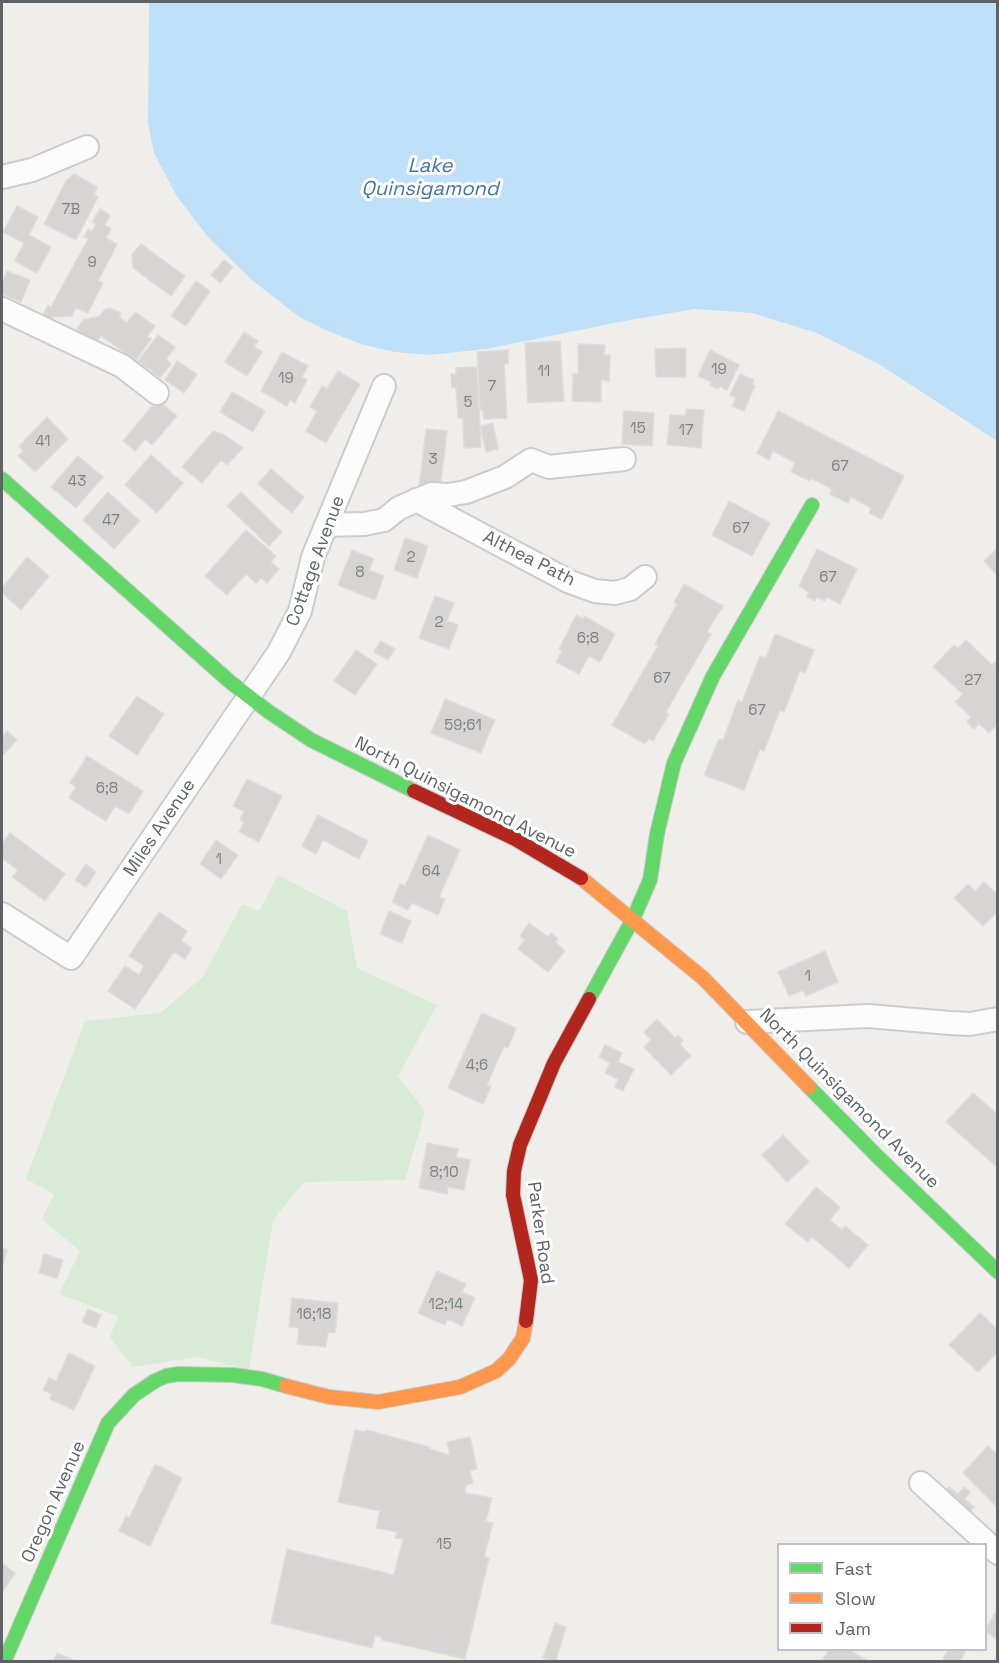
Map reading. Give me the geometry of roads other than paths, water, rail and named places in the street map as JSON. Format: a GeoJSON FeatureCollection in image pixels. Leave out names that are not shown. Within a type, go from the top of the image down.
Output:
{"type":"FeatureCollection","features":[{"type":"Feature","properties":{"kind":"street"},"geometry":{"type":"LineString","coordinates":[[2,177],[32,170],[87,147]]}},
{"type":"Feature","properties":{"kind":"street"},"geometry":{"type":"LineString","coordinates":[[2,309],[122,366],[157,393]]}},
{"type":"Feature","properties":{"kind":"street","name":"Cottage Avenue"},"geometry":{"type":"LineString","coordinates":[[248,697],[279,652],[294,625],[305,593],[313,557],[384,386]]}},
{"type":"Feature","properties":{"kind":"street"},"geometry":{"type":"LineString","coordinates":[[327,525],[364,524],[384,520],[399,508],[416,500],[432,494],[448,495],[466,492],[505,477],[531,460],[549,467],[624,459]]}},
{"type":"Feature","properties":{"kind":"street","name":"North Quinsigamond Avenue"},"geometry":{"type":"LineString","coordinates":[[3,484],[248,697],[290,727],[343,757],[452,808],[544,855],[572,872],[633,919],[703,978],[877,1156],[998,1272]]}},
{"type":"Feature","properties":{"kind":"street","name":"Althea Path"},"geometry":{"type":"LineString","coordinates":[[416,500],[570,582],[595,591],[615,593],[623,591],[630,589],[645,577]]}},
{"type":"Feature","properties":{"kind":"street","name":"Parker Road"},"geometry":{"type":"LineString","coordinates":[[163,1377],[185,1374],[247,1376],[322,1396],[378,1402],[460,1387],[496,1371],[509,1359],[523,1338],[530,1301],[531,1280],[513,1195],[516,1158],[554,1064],[633,919],[650,880],[657,834],[674,763],[713,676],[812,505]]}},
{"type":"Feature","properties":{"kind":"street","name":"Miles Avenue"},"geometry":{"type":"LineString","coordinates":[[2,914],[71,958],[248,697]]}},
{"type":"Feature","properties":{"kind":"street"},"geometry":{"type":"LineString","coordinates":[[747,1022],[867,1016],[950,1023],[995,1022]]}},
{"type":"Feature","properties":{"kind":"street","name":"Oregon Avenue"},"geometry":{"type":"LineString","coordinates":[[5,1652],[108,1424],[134,1395],[163,1377]]}},
{"type":"Feature","properties":{"kind":"street"},"geometry":{"type":"LineString","coordinates":[[921,1483],[998,1553]]}},
{"type":"Feature","properties":{"kind":"water","name":"Lake Quinsigamond"},"geometry":{"type":"Polygon","coordinates":[[[149,2],[997,2],[997,441],[882,366],[817,333],[752,313],[695,309],[486,349],[429,355],[395,352],[361,344],[298,316],[252,280],[208,237],[176,195],[154,153],[148,123],[149,2]]]}}]}
